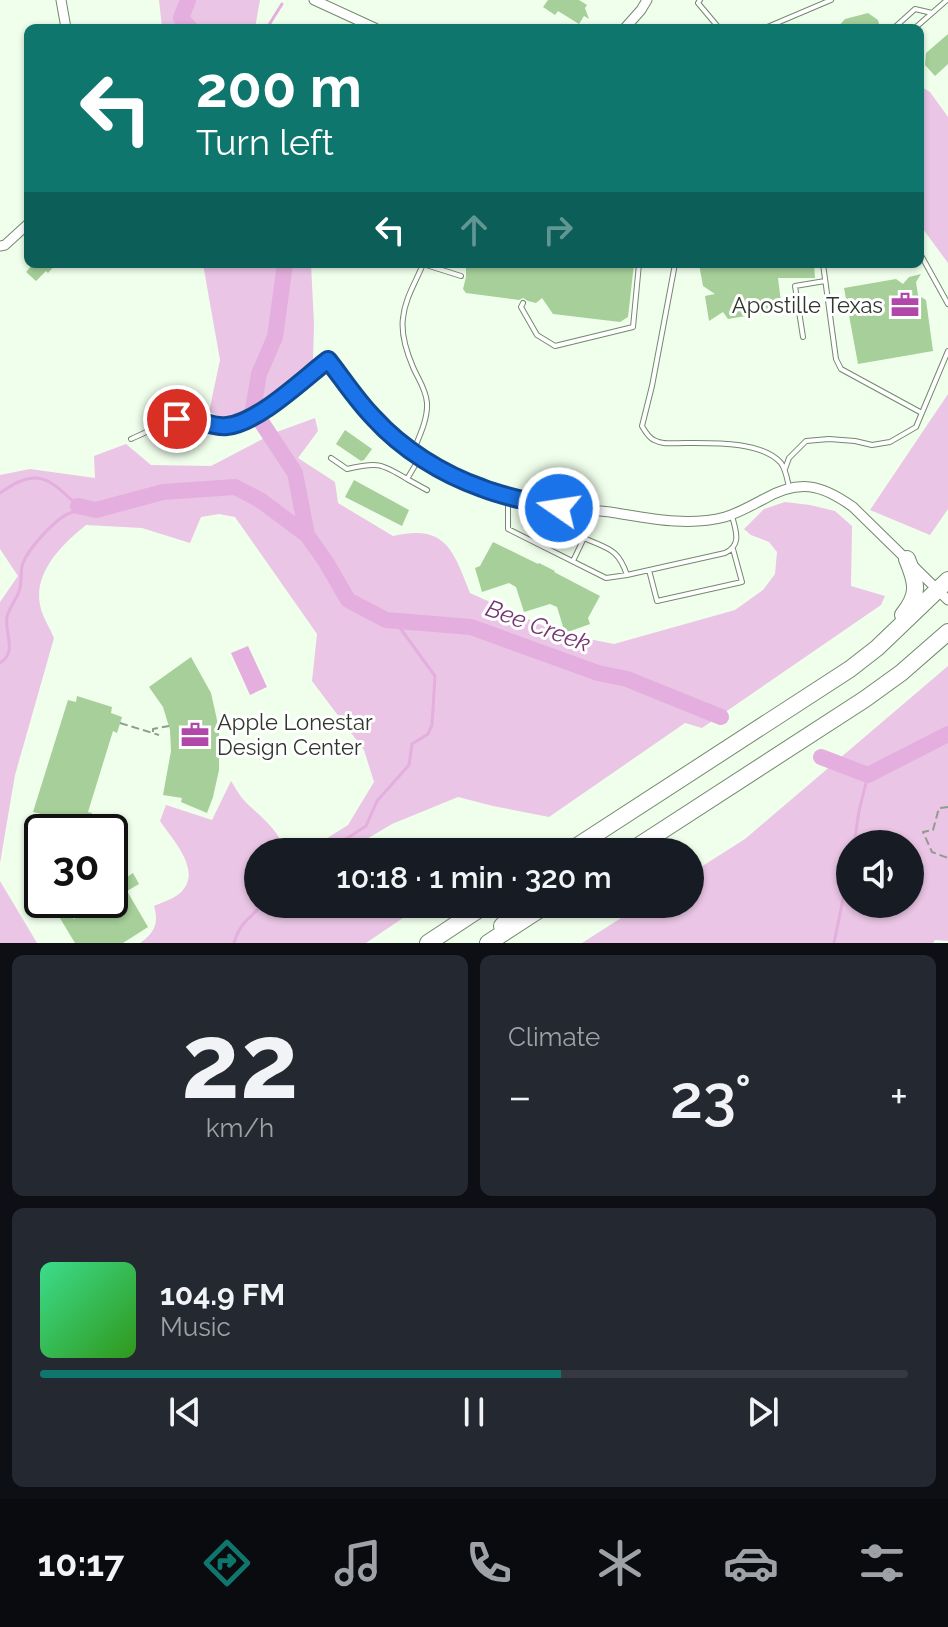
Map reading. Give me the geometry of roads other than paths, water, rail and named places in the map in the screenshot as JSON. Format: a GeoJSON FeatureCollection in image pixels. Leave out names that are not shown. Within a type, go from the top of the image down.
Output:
{"type":"FeatureCollection","features":[{"type":"Feature","properties":{"kind":"highway"},"geometry":{"type":"LineString","coordinates":[[877,648],[916,594],[916,580],[907,559]]}},
{"type":"Feature","properties":{"kind":"highway"},"geometry":{"type":"LineString","coordinates":[[590,838],[826,686],[877,648],[945,590]]}},
{"type":"Feature","properties":{"kind":"highway"},"geometry":{"type":"LineString","coordinates":[[651,838],[865,699],[948,632]]}},
{"type":"Feature","properties":{"kind":"highway"},"geometry":{"type":"LineString","coordinates":[[428,943],[466,918]]}},
{"type":"Feature","properties":{"kind":"highway"},"geometry":{"type":"LineString","coordinates":[[486,943],[512,918]]}},
{"type":"Feature","properties":{"kind":"highway"},"geometry":{"type":"LineString","coordinates":[[486,943],[526,918]]}},
{"type":"Feature","properties":{"kind":"street"},"geometry":{"type":"LineString","coordinates":[[61,0],[65,24]]}},
{"type":"Feature","properties":{"kind":"street"},"geometry":{"type":"LineString","coordinates":[[314,0],[366,24]]}},
{"type":"Feature","properties":{"kind":"street"},"geometry":{"type":"LineString","coordinates":[[629,24],[647,0]]}},
{"type":"Feature","properties":{"kind":"street"},"geometry":{"type":"LineString","coordinates":[[0,246],[24,228]]}},
{"type":"Feature","properties":{"kind":"street"},"geometry":{"type":"LineString","coordinates":[[328,360],[373,418],[397,440],[463,481],[508,497],[559,508],[682,522],[725,517],[789,487],[816,487],[837,495],[853,507],[907,559],[945,590]]}},
{"type":"Feature","properties":{"kind":"lane"},"geometry":{"type":"LineString","coordinates":[[700,0],[698,3],[716,24]]}},
{"type":"Feature","properties":{"kind":"lane"},"geometry":{"type":"LineString","coordinates":[[774,24],[831,0]]}},
{"type":"Feature","properties":{"kind":"lane"},"geometry":{"type":"LineString","coordinates":[[920,24],[947,0]]}},
{"type":"Feature","properties":{"kind":"lane"},"geometry":{"type":"LineString","coordinates":[[898,24],[915,9],[932,13]]}},
{"type":"Feature","properties":{"kind":"lane"},"geometry":{"type":"LineString","coordinates":[[924,261],[948,304]]}},
{"type":"Feature","properties":{"kind":"lane"},"geometry":{"type":"LineString","coordinates":[[407,479],[417,454],[427,403],[406,345],[402,320],[421,268]]}},
{"type":"Feature","properties":{"kind":"lane"},"geometry":{"type":"LineString","coordinates":[[436,268],[461,276]]}},
{"type":"Feature","properties":{"kind":"lane"},"geometry":{"type":"LineString","coordinates":[[523,303],[521,307],[537,335],[555,346],[633,327],[639,268]]}},
{"type":"Feature","properties":{"kind":"lane"},"geometry":{"type":"LineString","coordinates":[[674,268],[642,426],[653,440],[665,444],[708,443],[750,447],[779,460],[785,469],[789,487]]}},
{"type":"Feature","properties":{"kind":"lane"},"geometry":{"type":"LineString","coordinates":[[823,268],[836,359],[841,369],[921,413]]}},
{"type":"Feature","properties":{"kind":"lane"},"geometry":{"type":"LineString","coordinates":[[803,337],[795,286],[825,281]]}},
{"type":"Feature","properties":{"kind":"lane"},"geometry":{"type":"LineString","coordinates":[[785,469],[789,458],[806,441],[829,439],[872,445],[890,442],[916,427],[948,351]]}},
{"type":"Feature","properties":{"kind":"lane"},"geometry":{"type":"LineString","coordinates":[[131,439],[186,417],[217,425],[238,423],[263,411],[328,360]]}},
{"type":"Feature","properties":{"kind":"lane"},"geometry":{"type":"LineString","coordinates":[[331,458],[347,469],[377,464],[427,490]]}},
{"type":"Feature","properties":{"kind":"lane"},"geometry":{"type":"LineString","coordinates":[[508,497],[508,529],[606,578],[725,553],[733,548],[737,539],[732,514]]}},
{"type":"Feature","properties":{"kind":"lane"},"geometry":{"type":"LineString","coordinates":[[573,561],[584,538],[620,557],[627,575]]}},
{"type":"Feature","properties":{"kind":"lane"},"geometry":{"type":"LineString","coordinates":[[649,570],[657,601],[742,582],[733,548]]}},
{"type":"Feature","properties":{"kind":"waterway","name":"Bee Creek"},"geometry":{"type":"LineString","coordinates":[[186,24],[181,18],[188,0]]}},
{"type":"Feature","properties":{"kind":"waterway"},"geometry":{"type":"LineString","coordinates":[[270,24],[282,4]]}},
{"type":"Feature","properties":{"kind":"waterway","name":"Bee Creek"},"geometry":{"type":"LineString","coordinates":[[253,409],[259,374],[275,337],[284,268]]}},
{"type":"Feature","properties":{"kind":"waterway","name":"Bee Creek"},"geometry":{"type":"LineString","coordinates":[[260,420],[295,473],[307,535],[348,600],[386,620],[471,627],[598,673],[627,679],[721,717]]}},
{"type":"Feature","properties":{"kind":"waterway"},"geometry":{"type":"LineString","coordinates":[[0,493],[24,480],[42,479],[50,482],[78,506]]}},
{"type":"Feature","properties":{"kind":"waterway"},"geometry":{"type":"LineString","coordinates":[[78,506],[96,510],[163,492],[235,487],[260,500],[307,535]]}},
{"type":"Feature","properties":{"kind":"waterway"},"geometry":{"type":"LineString","coordinates":[[0,663],[8,653],[7,617],[19,592],[22,566],[30,550],[64,516],[76,511],[96,510]]}},
{"type":"Feature","properties":{"kind":"waterway"},"geometry":{"type":"LineString","coordinates":[[348,838],[366,826],[377,801],[409,765],[412,744],[428,734],[432,725],[435,676],[395,621]]}},
{"type":"Feature","properties":{"kind":"waterway","name":"Bee Creek"},"geometry":{"type":"LineString","coordinates":[[821,757],[868,775],[948,734]]}},
{"type":"Feature","properties":{"kind":"waterway"},"geometry":{"type":"LineString","coordinates":[[856,830],[868,775]]}},
{"type":"Feature","properties":{"kind":"waterway"},"geometry":{"type":"LineString","coordinates":[[234,943],[249,918]]}},
{"type":"Feature","properties":{"kind":"waterway"},"geometry":{"type":"LineString","coordinates":[[834,943],[839,918]]}},
{"type":"Feature","properties":{"kind":"place","name":"Apostille Texas"},"geometry":{"type":"Point","coordinates":[905,305]}},
{"type":"Feature","properties":{"kind":"place","name":"Apple Lonestar Design Center"},"geometry":{"type":"Point","coordinates":[195,735]}}]}
